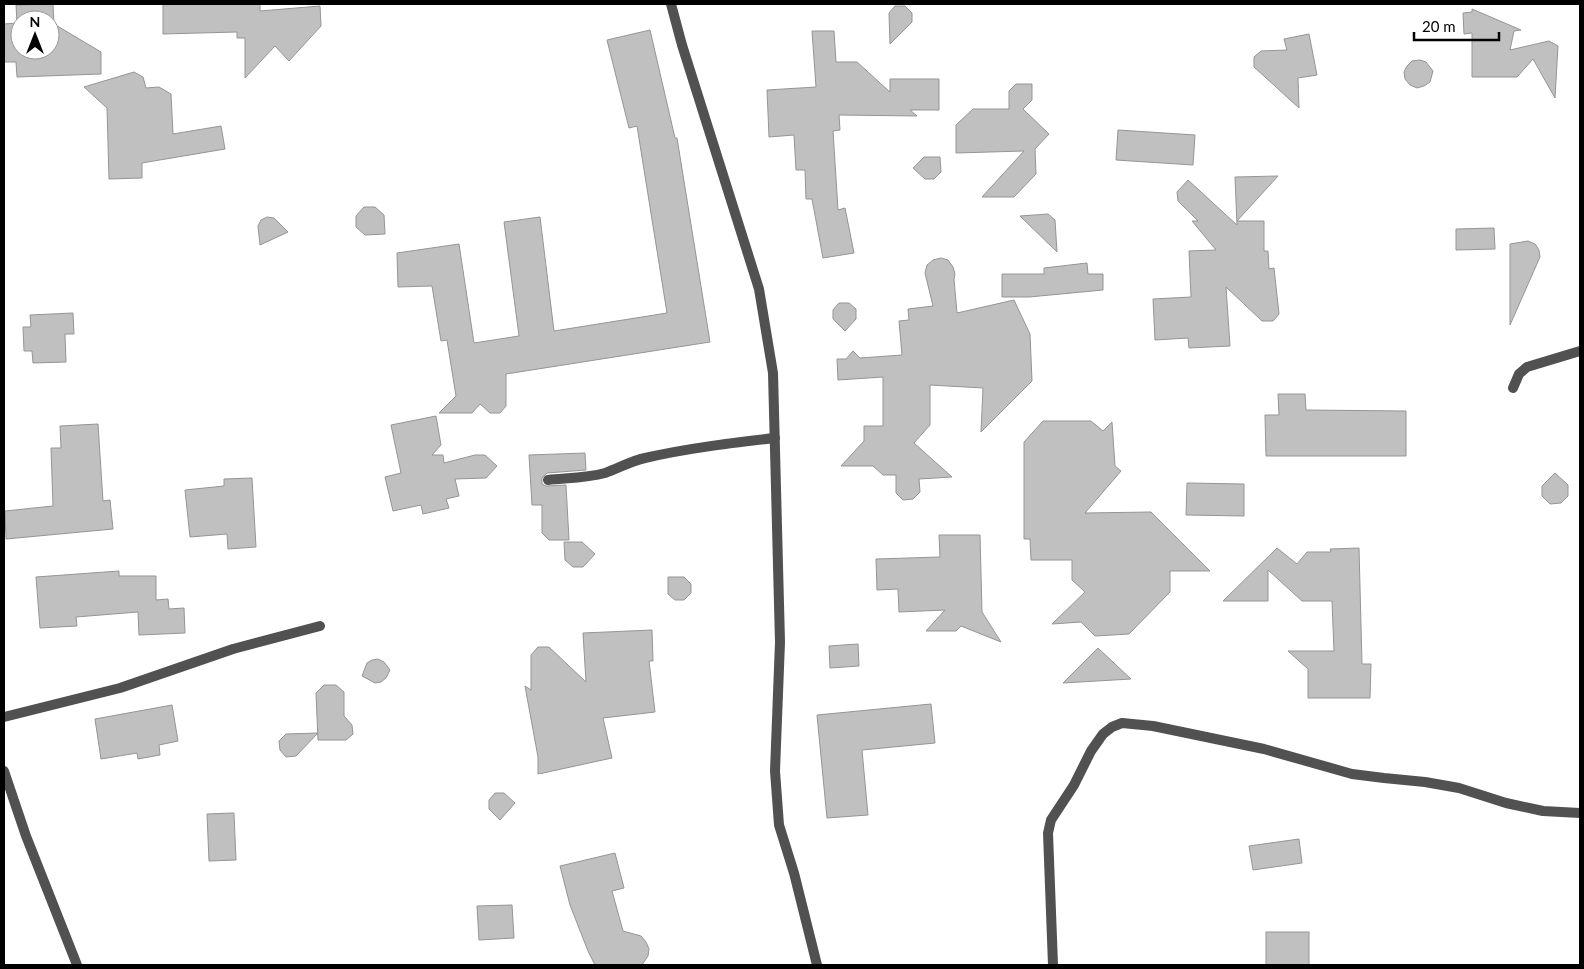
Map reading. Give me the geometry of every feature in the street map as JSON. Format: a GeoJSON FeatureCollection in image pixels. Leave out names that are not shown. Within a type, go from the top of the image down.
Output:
{"type":"FeatureCollection","features":[{"type":"Feature","properties":{"kind":"street"},"geometry":{"type":"LineString","coordinates":[[671,4],[682,45],[759,289],[773,372],[780,642],[775,771],[779,826],[794,873],[817,965]]}},
{"type":"Feature","properties":{"kind":"street"},"geometry":{"type":"LineString","coordinates":[[1513,388],[1519,374],[1527,367],[1580,351]]}},
{"type":"Feature","properties":{"kind":"street"},"geometry":{"type":"LineString","coordinates":[[548,480],[586,477],[604,473],[634,461],[663,454],[721,444],[775,438]]}},
{"type":"Feature","properties":{"kind":"street"},"geometry":{"type":"LineString","coordinates":[[4,717],[120,688],[233,649],[320,626]]}},
{"type":"Feature","properties":{"kind":"street"},"geometry":{"type":"LineString","coordinates":[[1053,965],[1048,833],[1051,820],[1074,785],[1090,751],[1103,734],[1112,727],[1122,723],[1152,726],[1264,749],[1352,774],[1425,782],[1459,788],[1506,803],[1543,810],[1580,813]]}},
{"type":"Feature","properties":{"kind":"street"},"geometry":{"type":"LineString","coordinates":[[4,771],[26,836],[77,965]]}},
{"type":"Feature","properties":{"kind":"building"},"geometry":{"type":"Polygon","coordinates":[[[53,4],[53,10],[16,10],[16,5],[53,4]]]}},
{"type":"Feature","properties":{"kind":"building"},"geometry":{"type":"Polygon","coordinates":[[[163,4],[260,4],[260,11],[320,6],[321,26],[289,61],[275,46],[245,78],[245,38],[237,38],[237,32],[163,34],[163,4]]]}},
{"type":"Feature","properties":{"kind":"building"},"geometry":{"type":"Polygon","coordinates":[[[895,6],[905,6],[912,13],[912,22],[890,44],[889,13],[895,6]]]}},
{"type":"Feature","properties":{"kind":"building"},"geometry":{"type":"Polygon","coordinates":[[[1472,9],[1521,30],[1514,31],[1510,50],[1549,41],[1558,46],[1555,98],[1533,59],[1517,77],[1472,77],[1472,33],[1464,34],[1463,13],[1472,12],[1472,9]]]}},
{"type":"Feature","properties":{"kind":"building"},"geometry":{"type":"Polygon","coordinates":[[[4,24],[10,24],[10,60],[60,60],[60,28],[101,52],[101,74],[17,77],[16,62],[4,62],[4,24]]]}},
{"type":"Feature","properties":{"kind":"building"},"geometry":{"type":"Polygon","coordinates":[[[650,30],[675,138],[677,138],[710,342],[506,374],[506,406],[500,413],[490,413],[480,404],[472,413],[439,413],[456,396],[447,340],[441,341],[432,286],[398,287],[397,253],[459,244],[474,343],[519,336],[504,222],[540,217],[554,331],[667,313],[637,126],[629,128],[607,40],[650,30]]]}},
{"type":"Feature","properties":{"kind":"building"},"geometry":{"type":"Polygon","coordinates":[[[812,31],[834,31],[836,62],[857,62],[890,92],[890,79],[939,79],[939,110],[910,110],[917,116],[839,115],[840,130],[833,131],[838,210],[845,208],[854,253],[823,258],[812,199],[806,199],[805,170],[796,170],[794,135],[769,137],[767,90],[816,87],[812,31]]]}},
{"type":"Feature","properties":{"kind":"building"},"geometry":{"type":"Polygon","coordinates":[[[1309,34],[1317,75],[1298,78],[1299,108],[1254,67],[1254,57],[1261,51],[1287,50],[1284,39],[1309,34]]]}},
{"type":"Feature","properties":{"kind":"building"},"geometry":{"type":"Polygon","coordinates":[[[1420,60],[1426,62],[1433,71],[1430,82],[1417,88],[1410,85],[1405,79],[1404,72],[1412,61],[1420,60]]]}},
{"type":"Feature","properties":{"kind":"building"},"geometry":{"type":"Polygon","coordinates":[[[134,72],[143,77],[146,88],[159,87],[171,94],[173,134],[221,126],[225,149],[142,163],[142,178],[109,179],[107,108],[84,87],[134,72]]]}},
{"type":"Feature","properties":{"kind":"building"},"geometry":{"type":"Polygon","coordinates":[[[1016,84],[1032,84],[1032,100],[1023,109],[1049,134],[1035,149],[1036,174],[1014,197],[982,197],[1024,151],[956,153],[956,125],[973,109],[1009,109],[1009,91],[1016,84]]]}},
{"type":"Feature","properties":{"kind":"building"},"geometry":{"type":"Polygon","coordinates":[[[1118,130],[1195,135],[1193,165],[1116,160],[1118,130]]]}},
{"type":"Feature","properties":{"kind":"building"},"geometry":{"type":"Polygon","coordinates":[[[924,157],[940,157],[941,172],[934,179],[925,179],[913,168],[924,157]]]}},
{"type":"Feature","properties":{"kind":"building"},"geometry":{"type":"Polygon","coordinates":[[[1278,176],[1237,221],[1264,221],[1264,251],[1268,251],[1269,269],[1274,268],[1279,314],[1273,321],[1262,321],[1226,287],[1230,346],[1189,348],[1188,338],[1155,340],[1153,299],[1191,297],[1189,251],[1216,250],[1192,221],[1198,221],[1178,201],[1177,192],[1188,180],[1237,225],[1235,177],[1278,176]]]}},
{"type":"Feature","properties":{"kind":"building"},"geometry":{"type":"Polygon","coordinates":[[[364,207],[375,207],[384,215],[385,234],[365,235],[356,227],[356,216],[364,207]]]}},
{"type":"Feature","properties":{"kind":"building"},"geometry":{"type":"Polygon","coordinates":[[[1048,214],[1055,220],[1057,252],[1020,216],[1048,214]]]}},
{"type":"Feature","properties":{"kind":"building"},"geometry":{"type":"Polygon","coordinates":[[[267,217],[274,218],[288,232],[260,245],[258,226],[261,220],[267,217]]]}},
{"type":"Feature","properties":{"kind":"building"},"geometry":{"type":"Polygon","coordinates":[[[1494,228],[1495,249],[1456,250],[1456,229],[1494,228]]]}},
{"type":"Feature","properties":{"kind":"building"},"geometry":{"type":"Polygon","coordinates":[[[1528,241],[1535,244],[1539,250],[1540,257],[1510,325],[1510,244],[1528,241]]]}},
{"type":"Feature","properties":{"kind":"building"},"geometry":{"type":"Polygon","coordinates":[[[941,258],[948,260],[953,267],[957,313],[1014,300],[1030,334],[1032,381],[981,432],[983,388],[930,385],[930,425],[914,443],[952,477],[919,479],[920,492],[913,499],[903,500],[896,493],[896,475],[883,475],[873,466],[841,466],[864,441],[864,426],[883,426],[883,377],[838,380],[837,359],[846,359],[853,351],[860,358],[902,355],[899,321],[909,320],[908,309],[933,306],[925,273],[927,265],[933,260],[941,258]]]}},
{"type":"Feature","properties":{"kind":"building"},"geometry":{"type":"Polygon","coordinates":[[[1087,263],[1088,274],[1103,274],[1103,290],[1029,297],[1002,297],[1002,274],[1044,274],[1044,268],[1087,263]]]}},
{"type":"Feature","properties":{"kind":"building"},"geometry":{"type":"Polygon","coordinates":[[[839,303],[849,303],[856,309],[856,319],[845,331],[833,319],[833,310],[839,303]]]}},
{"type":"Feature","properties":{"kind":"building"},"geometry":{"type":"Polygon","coordinates":[[[73,313],[74,334],[65,334],[66,362],[33,363],[32,351],[24,351],[23,327],[31,327],[30,315],[73,313]]]}},
{"type":"Feature","properties":{"kind":"building"},"geometry":{"type":"Polygon","coordinates":[[[1278,394],[1305,394],[1306,410],[1406,411],[1406,456],[1266,456],[1265,415],[1279,415],[1278,394]]]}},
{"type":"Feature","properties":{"kind":"building"},"geometry":{"type":"Polygon","coordinates":[[[436,416],[441,445],[432,455],[443,455],[444,463],[475,455],[485,455],[497,466],[486,478],[455,479],[459,496],[446,499],[449,508],[423,514],[421,505],[393,511],[385,477],[401,473],[391,425],[436,416]]]}},
{"type":"Feature","properties":{"kind":"building"},"geometry":{"type":"Polygon","coordinates":[[[1043,421],[1091,421],[1103,431],[1112,422],[1115,466],[1121,471],[1085,513],[1151,512],[1210,571],[1170,571],[1170,592],[1129,634],[1095,636],[1081,622],[1052,624],[1085,592],[1072,580],[1072,560],[1031,560],[1030,539],[1024,539],[1024,442],[1043,421]]]}},
{"type":"Feature","properties":{"kind":"building"},"geometry":{"type":"Polygon","coordinates":[[[98,424],[103,501],[110,500],[113,529],[6,539],[5,511],[53,506],[51,448],[61,448],[60,426],[98,424]]]}},
{"type":"Feature","properties":{"kind":"building"},"geometry":{"type":"Polygon","coordinates":[[[585,453],[586,470],[547,473],[542,478],[542,484],[546,486],[566,485],[569,540],[549,540],[542,533],[542,505],[532,505],[529,455],[585,453]]]}},
{"type":"Feature","properties":{"kind":"building"},"geometry":{"type":"Polygon","coordinates":[[[1555,473],[1568,485],[1568,496],[1561,503],[1550,504],[1542,496],[1542,486],[1555,473]]]}},
{"type":"Feature","properties":{"kind":"building"},"geometry":{"type":"Polygon","coordinates":[[[252,478],[256,547],[228,549],[227,534],[190,537],[185,490],[224,486],[224,479],[252,478]]]}},
{"type":"Feature","properties":{"kind":"building"},"geometry":{"type":"Polygon","coordinates":[[[1187,483],[1244,484],[1244,516],[1186,515],[1187,483]]]}},
{"type":"Feature","properties":{"kind":"building"},"geometry":{"type":"Polygon","coordinates":[[[939,535],[980,535],[982,612],[1001,642],[961,626],[956,631],[926,631],[945,610],[899,612],[898,589],[877,590],[876,559],[940,557],[939,535]]]}},
{"type":"Feature","properties":{"kind":"building"},"geometry":{"type":"Polygon","coordinates":[[[564,542],[582,542],[595,554],[583,567],[573,567],[565,560],[564,542]]]}},
{"type":"Feature","properties":{"kind":"building"},"geometry":{"type":"Polygon","coordinates":[[[1277,548],[1297,564],[1307,552],[1331,552],[1330,549],[1359,548],[1362,664],[1371,664],[1370,698],[1308,698],[1308,669],[1288,651],[1334,651],[1332,601],[1302,601],[1268,570],[1268,601],[1223,601],[1277,548]]]}},
{"type":"Feature","properties":{"kind":"building"},"geometry":{"type":"Polygon","coordinates":[[[119,571],[119,576],[156,576],[156,600],[168,599],[169,609],[184,608],[185,633],[139,635],[138,612],[76,617],[77,626],[40,628],[36,577],[119,571]]]}},
{"type":"Feature","properties":{"kind":"building"},"geometry":{"type":"Polygon","coordinates":[[[668,577],[684,577],[691,584],[691,593],[684,600],[675,600],[668,594],[668,577]]]}},
{"type":"Feature","properties":{"kind":"building"},"geometry":{"type":"Polygon","coordinates":[[[652,630],[653,661],[649,661],[655,712],[603,718],[612,758],[538,774],[538,757],[525,686],[531,690],[531,655],[538,647],[549,647],[586,682],[583,633],[652,630]]]}},
{"type":"Feature","properties":{"kind":"building"},"geometry":{"type":"Polygon","coordinates":[[[858,644],[859,666],[830,668],[829,646],[858,644]]]}},
{"type":"Feature","properties":{"kind":"building"},"geometry":{"type":"Polygon","coordinates":[[[1098,648],[1131,679],[1063,683],[1098,648]]]}},
{"type":"Feature","properties":{"kind":"building"},"geometry":{"type":"Polygon","coordinates":[[[378,659],[384,662],[390,670],[386,678],[381,682],[375,683],[362,676],[367,663],[378,659]]]}},
{"type":"Feature","properties":{"kind":"building"},"geometry":{"type":"Polygon","coordinates":[[[324,685],[336,685],[344,692],[344,716],[352,725],[353,734],[346,740],[318,740],[316,693],[324,685]]]}},
{"type":"Feature","properties":{"kind":"building"},"geometry":{"type":"Polygon","coordinates":[[[931,704],[935,743],[862,750],[868,815],[827,818],[817,715],[931,704]]]}},
{"type":"Feature","properties":{"kind":"building"},"geometry":{"type":"Polygon","coordinates":[[[172,705],[178,741],[159,745],[160,755],[138,759],[137,753],[101,759],[95,719],[172,705]]]}},
{"type":"Feature","properties":{"kind":"building"},"geometry":{"type":"Polygon","coordinates":[[[318,733],[296,756],[286,757],[280,750],[279,741],[286,734],[318,733]]]}},
{"type":"Feature","properties":{"kind":"building"},"geometry":{"type":"Polygon","coordinates":[[[495,793],[504,793],[515,803],[500,820],[489,809],[489,800],[495,793]]]}},
{"type":"Feature","properties":{"kind":"building"},"geometry":{"type":"Polygon","coordinates":[[[234,813],[236,860],[209,861],[207,814],[234,813]]]}},
{"type":"Feature","properties":{"kind":"building"},"geometry":{"type":"Polygon","coordinates":[[[1299,839],[1302,863],[1253,870],[1249,846],[1299,839]]]}},
{"type":"Feature","properties":{"kind":"building"},"geometry":{"type":"Polygon","coordinates":[[[615,853],[624,888],[612,891],[623,931],[641,936],[649,949],[648,956],[642,965],[595,965],[570,905],[560,866],[615,853]]]}},
{"type":"Feature","properties":{"kind":"building"},"geometry":{"type":"Polygon","coordinates":[[[512,905],[514,938],[479,940],[477,906],[512,905]]]}},
{"type":"Feature","properties":{"kind":"building"},"geometry":{"type":"Polygon","coordinates":[[[1266,932],[1309,932],[1309,965],[1266,965],[1266,932]]]}}]}
